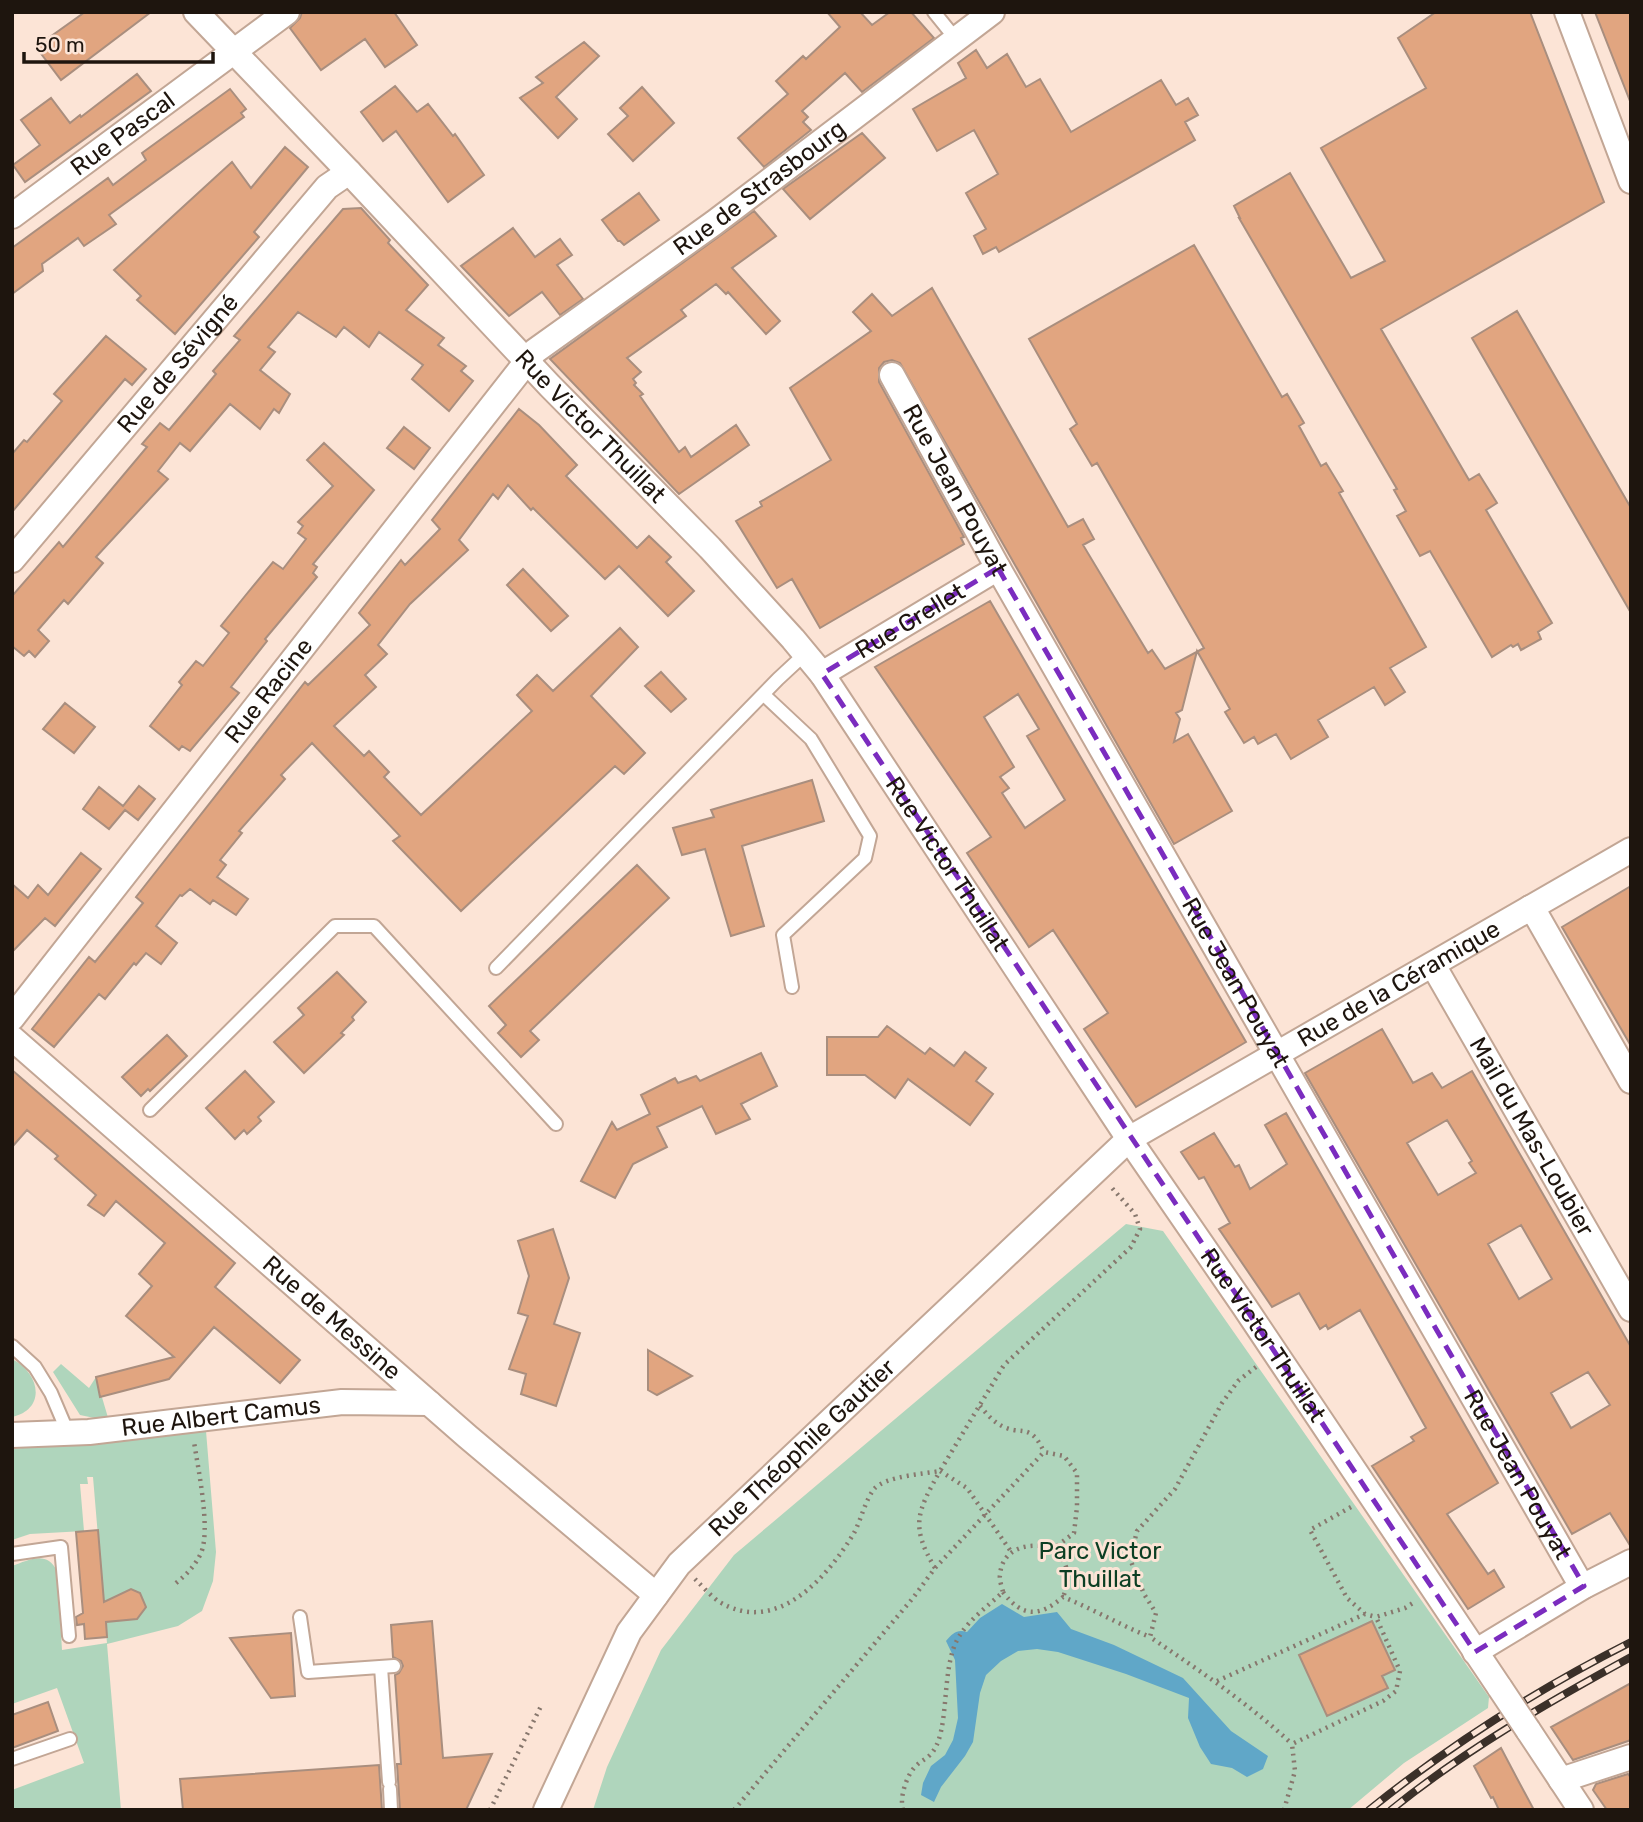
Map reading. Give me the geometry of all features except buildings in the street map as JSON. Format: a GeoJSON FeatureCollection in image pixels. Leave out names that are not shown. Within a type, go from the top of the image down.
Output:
{"type":"FeatureCollection","features":[{"type":"Feature","properties":{"kind":"street","name":"Rue Victor Thuillat"},"geometry":{"type":"LineString","coordinates":[[196,12],[638,477],[710,548],[806,653],[1129,1139],[1581,1810]]}},
{"type":"Feature","properties":{"kind":"street","name":"Rue Pascal"},"geometry":{"type":"LineString","coordinates":[[12,215],[287,12]]}},
{"type":"Feature","properties":{"kind":"street","name":"Rue de Strasbourg"},"geometry":{"type":"LineString","coordinates":[[527,361],[535,351],[714,222],[992,12]]}},
{"type":"Feature","properties":{"kind":"street"},"geometry":{"type":"LineString","coordinates":[[1567,12],[1631,181]]}},
{"type":"Feature","properties":{"kind":"street","name":"Rue de Sévigné"},"geometry":{"type":"LineString","coordinates":[[12,560],[327,187],[349,172]]}},
{"type":"Feature","properties":{"kind":"street","name":"Rue Racine"},"geometry":{"type":"LineString","coordinates":[[12,1018],[527,361]]}},
{"type":"Feature","properties":{"kind":"street","name":"Rue Jean Pouyat"},"geometry":{"type":"LineString","coordinates":[[892,375],[998,568],[1276,1056],[1584,1586]]}},
{"type":"Feature","properties":{"kind":"street","name":"Rue Grellet"},"geometry":{"type":"LineString","coordinates":[[822,674],[998,568]]}},
{"type":"Feature","properties":{"kind":"street","name":"Rue de la Céramique"},"geometry":{"type":"LineString","coordinates":[[1129,1139],[1631,850]]}},
{"type":"Feature","properties":{"kind":"street"},"geometry":{"type":"LineString","coordinates":[[1530,908],[1631,1081]]}},
{"type":"Feature","properties":{"kind":"street","name":"Mail du Mas-Loubier"},"geometry":{"type":"LineString","coordinates":[[1433,965],[1631,1309]]}},
{"type":"Feature","properties":{"kind":"street","name":"Rue de Messine"},"geometry":{"type":"LineString","coordinates":[[12,1038],[429,1403],[656,1595]]}},
{"type":"Feature","properties":{"kind":"street","name":"Rue Théophile Gautier"},"geometry":{"type":"LineString","coordinates":[[546,1810],[629,1632],[678,1564],[1129,1139]]}},
{"type":"Feature","properties":{"kind":"street","name":"Rue Albert Camus"},"geometry":{"type":"LineString","coordinates":[[12,1435],[68,1433],[342,1402],[429,1403]]}},
{"type":"Feature","properties":{"kind":"street"},"geometry":{"type":"LineString","coordinates":[[1475,1652],[1584,1586],[1631,1562]]}},
{"type":"Feature","properties":{"kind":"street"},"geometry":{"type":"LineString","coordinates":[[1561,1780],[1631,1757]]}},
{"type":"Feature","properties":{"kind":"lane"},"geometry":{"type":"LineString","coordinates":[[934,12],[955,38]]}},
{"type":"Feature","properties":{"kind":"lane"},"geometry":{"type":"LineString","coordinates":[[496,968],[806,653]]}},
{"type":"Feature","properties":{"kind":"lane"},"geometry":{"type":"LineString","coordinates":[[764,695],[811,739],[870,836],[865,858],[783,935],[792,987]]}},
{"type":"Feature","properties":{"kind":"lane"},"geometry":{"type":"LineString","coordinates":[[150,1110],[335,926],[374,926],[556,1125]]}},
{"type":"Feature","properties":{"kind":"lane"},"geometry":{"type":"LineString","coordinates":[[12,1346],[36,1367],[51,1393],[68,1433]]}},
{"type":"Feature","properties":{"kind":"lane"},"geometry":{"type":"LineString","coordinates":[[12,1554],[61,1547],[69,1636]]}},
{"type":"Feature","properties":{"kind":"lane"},"geometry":{"type":"LineString","coordinates":[[300,1617],[308,1672],[394,1666]]}},
{"type":"Feature","properties":{"kind":"lane"},"geometry":{"type":"LineString","coordinates":[[380,1667],[391,1810]]}},
{"type":"Feature","properties":{"kind":"lane"},"geometry":{"type":"LineString","coordinates":[[12,1759],[70,1739]]}},
{"type":"Feature","properties":{"kind":"path"},"geometry":{"type":"LineString","coordinates":[[935,1568],[918,1530],[925,1498],[1004,1365],[1131,1247],[1140,1229],[1135,1214],[1097,1170]]}},
{"type":"Feature","properties":{"kind":"path"},"geometry":{"type":"LineString","coordinates":[[1150,1637],[1156,1613],[1144,1594],[1130,1559],[1137,1531],[1175,1489],[1222,1403],[1238,1381],[1275,1352]]}},
{"type":"Feature","properties":{"kind":"path"},"geometry":{"type":"LineString","coordinates":[[980,1406],[997,1423],[1014,1430],[1029,1431],[1037,1438],[1044,1452]]}},
{"type":"Feature","properties":{"kind":"path"},"geometry":{"type":"LineString","coordinates":[[176,1583],[190,1572],[202,1550],[204,1517],[190,1420]]}},
{"type":"Feature","properties":{"kind":"path"},"geometry":{"type":"LineString","coordinates":[[734,1810],[913,1598],[935,1568],[1044,1452]]}},
{"type":"Feature","properties":{"kind":"path"},"geometry":{"type":"LineString","coordinates":[[1044,1452],[1064,1456],[1077,1474],[1074,1533],[1053,1549]]}},
{"type":"Feature","properties":{"kind":"path"},"geometry":{"type":"LineString","coordinates":[[678,1564],[719,1601],[746,1611],[777,1609],[802,1596],[829,1569],[854,1532],[875,1488],[894,1478],[940,1471],[967,1489],[1012,1553]]}},
{"type":"Feature","properties":{"kind":"path"},"geometry":{"type":"LineString","coordinates":[[1371,1496],[1310,1530],[1347,1598],[1365,1614],[1376,1617],[1405,1608],[1435,1591]]}},
{"type":"Feature","properties":{"kind":"path"},"geometry":{"type":"LineString","coordinates":[[1038,1544],[1060,1554],[1068,1569],[1068,1585],[1063,1597],[1049,1609],[1029,1612],[1012,1604],[1003,1592],[1000,1575],[1005,1559],[1012,1553],[1017,1548],[1038,1544]]}},
{"type":"Feature","properties":{"kind":"path"},"geometry":{"type":"LineString","coordinates":[[903,1810],[901,1806],[904,1789],[914,1766],[932,1754],[940,1737],[947,1671],[959,1636],[1003,1592]]}},
{"type":"Feature","properties":{"kind":"path"},"geometry":{"type":"LineString","coordinates":[[1063,1597],[1097,1611],[1116,1624],[1150,1637],[1261,1715],[1292,1744],[1294,1771],[1284,1810]]}},
{"type":"Feature","properties":{"kind":"path"},"geometry":{"type":"LineString","coordinates":[[1217,1682],[1365,1614]]}},
{"type":"Feature","properties":{"kind":"path"},"geometry":{"type":"LineString","coordinates":[[1292,1744],[1383,1701],[1396,1691],[1400,1671],[1376,1617]]}},
{"type":"Feature","properties":{"kind":"path"},"geometry":{"type":"LineString","coordinates":[[490,1810],[541,1706]]}},
{"type":"Feature","properties":{"kind":"highlighted area"},"geometry":{"type":"Polygon","coordinates":[[[998,568],[1584,1586],[1475,1652],[822,674],[998,568]]]}},
{"type":"Feature","properties":{"kind":"green space","name":"Parc Victor Thuillat"},"geometry":{"type":"Polygon","coordinates":[[[1126,1224],[1163,1231],[1489,1697],[1488,1708],[1404,1763],[1348,1810],[593,1810],[607,1767],[661,1650],[734,1555],[1126,1224]]]}},
{"type":"Feature","properties":{"kind":"green space"},"geometry":{"type":"Polygon","coordinates":[[[12,1359],[29,1373],[36,1390],[31,1407],[12,1417],[12,1359]]]}},
{"type":"Feature","properties":{"kind":"green space"},"geometry":{"type":"Polygon","coordinates":[[[61,1364],[89,1388],[96,1377],[109,1421],[80,1415],[53,1372],[61,1364]]]}},
{"type":"Feature","properties":{"kind":"green space"},"geometry":{"type":"Polygon","coordinates":[[[206,1431],[216,1552],[213,1581],[202,1611],[178,1626],[107,1644],[121,1810],[12,1810],[12,1790],[84,1763],[57,1688],[12,1704],[12,1566],[37,1558],[48,1561],[57,1571],[62,1650],[107,1643],[93,1477],[87,1477],[88,1484],[80,1484],[84,1531],[30,1534],[12,1540],[12,1449],[206,1431]]]}},
{"type":"Feature","properties":{"kind":"water"},"geometry":{"type":"Polygon","coordinates":[[[1002,1604],[1024,1617],[1057,1612],[1071,1629],[1114,1645],[1183,1678],[1231,1731],[1268,1756],[1263,1769],[1247,1777],[1232,1768],[1211,1764],[1200,1747],[1188,1718],[1189,1698],[1058,1652],[1037,1649],[1018,1651],[1001,1661],[986,1675],[980,1693],[973,1742],[941,1787],[934,1802],[921,1795],[931,1766],[945,1755],[953,1740],[958,1718],[955,1660],[946,1641],[955,1632],[967,1632],[980,1618],[1002,1604]]]}},
{"type":"Feature","properties":{"kind":"railway"},"geometry":{"type":"LineString","coordinates":[[1369,1810],[1496,1719],[1631,1642]]}},
{"type":"Feature","properties":{"kind":"railway"},"geometry":{"type":"LineString","coordinates":[[1391,1810],[1448,1767],[1507,1728],[1631,1657]]}}]}
